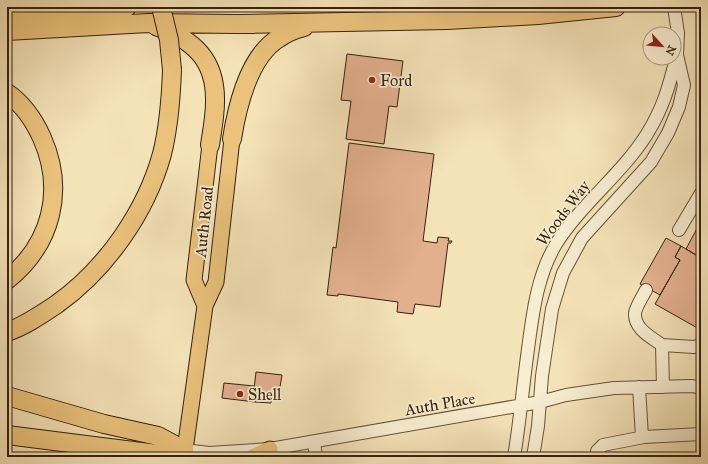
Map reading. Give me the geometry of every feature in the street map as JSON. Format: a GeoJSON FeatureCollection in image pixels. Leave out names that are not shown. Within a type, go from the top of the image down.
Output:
{"type":"FeatureCollection","features":[{"type":"Feature","properties":{"kind":"highway"},"geometry":{"type":"LineString","coordinates":[[7,15],[127,7]]}},
{"type":"Feature","properties":{"kind":"highway"},"geometry":{"type":"LineString","coordinates":[[7,332],[44,313],[73,293],[100,266],[120,242],[148,191],[161,155],[171,98],[172,70],[169,40],[161,7]]}},
{"type":"Feature","properties":{"kind":"highway"},"geometry":{"type":"LineString","coordinates":[[7,31],[148,23],[237,24],[447,20],[531,16],[616,7]]}},
{"type":"Feature","properties":{"kind":"highway"},"geometry":{"type":"LineString","coordinates":[[148,23],[174,33],[192,44],[206,59],[212,78],[215,102],[210,145]]}},
{"type":"Feature","properties":{"kind":"highway"},"geometry":{"type":"LineString","coordinates":[[232,140],[236,115],[248,77],[264,51],[278,38],[296,29],[319,23]]}},
{"type":"Feature","properties":{"kind":"highway"},"geometry":{"type":"LineString","coordinates":[[7,93],[26,109],[38,128],[47,150],[52,169],[53,191],[52,209],[47,226],[39,242],[28,260],[7,280]]}},
{"type":"Feature","properties":{"kind":"highway"},"geometry":{"type":"LineString","coordinates":[[7,396],[104,424],[158,436],[184,454]]}},
{"type":"Feature","properties":{"kind":"highway"},"geometry":{"type":"LineString","coordinates":[[7,435],[157,454],[184,454]]}},
{"type":"Feature","properties":{"kind":"highway"},"geometry":{"type":"LineString","coordinates":[[32,438],[58,451],[101,457]]}},
{"type":"Feature","properties":{"kind":"main road","name":"Auth Road"},"geometry":{"type":"LineString","coordinates":[[184,454],[205,306],[216,282],[232,140]]}},
{"type":"Feature","properties":{"kind":"main road","name":"Auth Road"},"geometry":{"type":"LineString","coordinates":[[205,306],[194,280],[210,145]]}},
{"type":"Feature","properties":{"kind":"main road"},"geometry":{"type":"LineString","coordinates":[[252,457],[270,449]]}},
{"type":"Feature","properties":{"kind":"street","name":"Woods Way"},"geometry":{"type":"LineString","coordinates":[[674,7],[677,26]]}},
{"type":"Feature","properties":{"kind":"street","name":"Woods Way"},"geometry":{"type":"LineString","coordinates":[[514,457],[522,405],[534,302],[542,274],[556,244],[586,205],[628,159],[646,135],[661,109],[674,66]]}},
{"type":"Feature","properties":{"kind":"street","name":"Woods Way"},"geometry":{"type":"LineString","coordinates":[[533,457],[542,376],[552,309],[563,273],[582,238],[651,162],[668,133],[679,107],[684,85],[680,66]]}},
{"type":"Feature","properties":{"kind":"street"},"geometry":{"type":"LineString","coordinates":[[679,230],[701,193]]}},
{"type":"Feature","properties":{"kind":"street"},"geometry":{"type":"LineString","coordinates":[[646,290],[635,312],[637,323],[644,332],[662,345],[694,347],[701,344]]}},
{"type":"Feature","properties":{"kind":"street"},"geometry":{"type":"LineString","coordinates":[[662,345],[663,387]]}},
{"type":"Feature","properties":{"kind":"street","name":"Auth Place"},"geometry":{"type":"LineString","coordinates":[[184,454],[270,449],[540,402],[566,395],[614,388],[692,386],[701,388]]}},
{"type":"Feature","properties":{"kind":"street"},"geometry":{"type":"LineString","coordinates":[[639,387],[642,437],[644,437]]}},
{"type":"Feature","properties":{"kind":"street"},"geometry":{"type":"LineString","coordinates":[[597,457],[597,451],[603,445],[644,437],[701,434]]}},
{"type":"Feature","properties":{"kind":"street"},"geometry":{"type":"LineString","coordinates":[[314,442],[316,457]]}},
{"type":"Feature","properties":{"kind":"building","name":"Ford"},"geometry":{"type":"Polygon","coordinates":[[[347,54],[403,61],[397,107],[389,106],[384,144],[346,139],[351,101],[341,100],[347,54]]]}},
{"type":"Feature","properties":{"kind":"building"},"geometry":{"type":"Polygon","coordinates":[[[349,143],[434,154],[423,241],[437,243],[438,237],[449,238],[448,241],[452,241],[451,243],[448,243],[440,307],[415,304],[413,314],[397,312],[398,302],[338,294],[338,296],[327,295],[333,247],[336,248],[349,143]]]}},
{"type":"Feature","properties":{"kind":"building"},"geometry":{"type":"Polygon","coordinates":[[[701,221],[701,258],[686,249],[701,221]]]}},
{"type":"Feature","properties":{"kind":"building"},"geometry":{"type":"Polygon","coordinates":[[[666,238],[681,246],[675,257],[680,260],[660,295],[640,284],[666,238]]]}},
{"type":"Feature","properties":{"kind":"building"},"geometry":{"type":"Polygon","coordinates":[[[681,246],[701,258],[701,330],[655,304],[680,260],[675,257],[681,246]]]}},
{"type":"Feature","properties":{"kind":"building"},"geometry":{"type":"Polygon","coordinates":[[[256,372],[282,375],[279,393],[272,392],[271,403],[255,402],[257,389],[254,389],[256,372]]]}},
{"type":"Feature","properties":{"kind":"building","name":"Shell"},"geometry":{"type":"Polygon","coordinates":[[[224,383],[254,386],[254,389],[257,389],[255,402],[222,398],[224,383]]]}},
{"type":"Feature","properties":{"kind":"place","name":"Ford"},"geometry":{"type":"Point","coordinates":[372,80]}},
{"type":"Feature","properties":{"kind":"place","name":"Shell"},"geometry":{"type":"Point","coordinates":[240,394]}}]}
